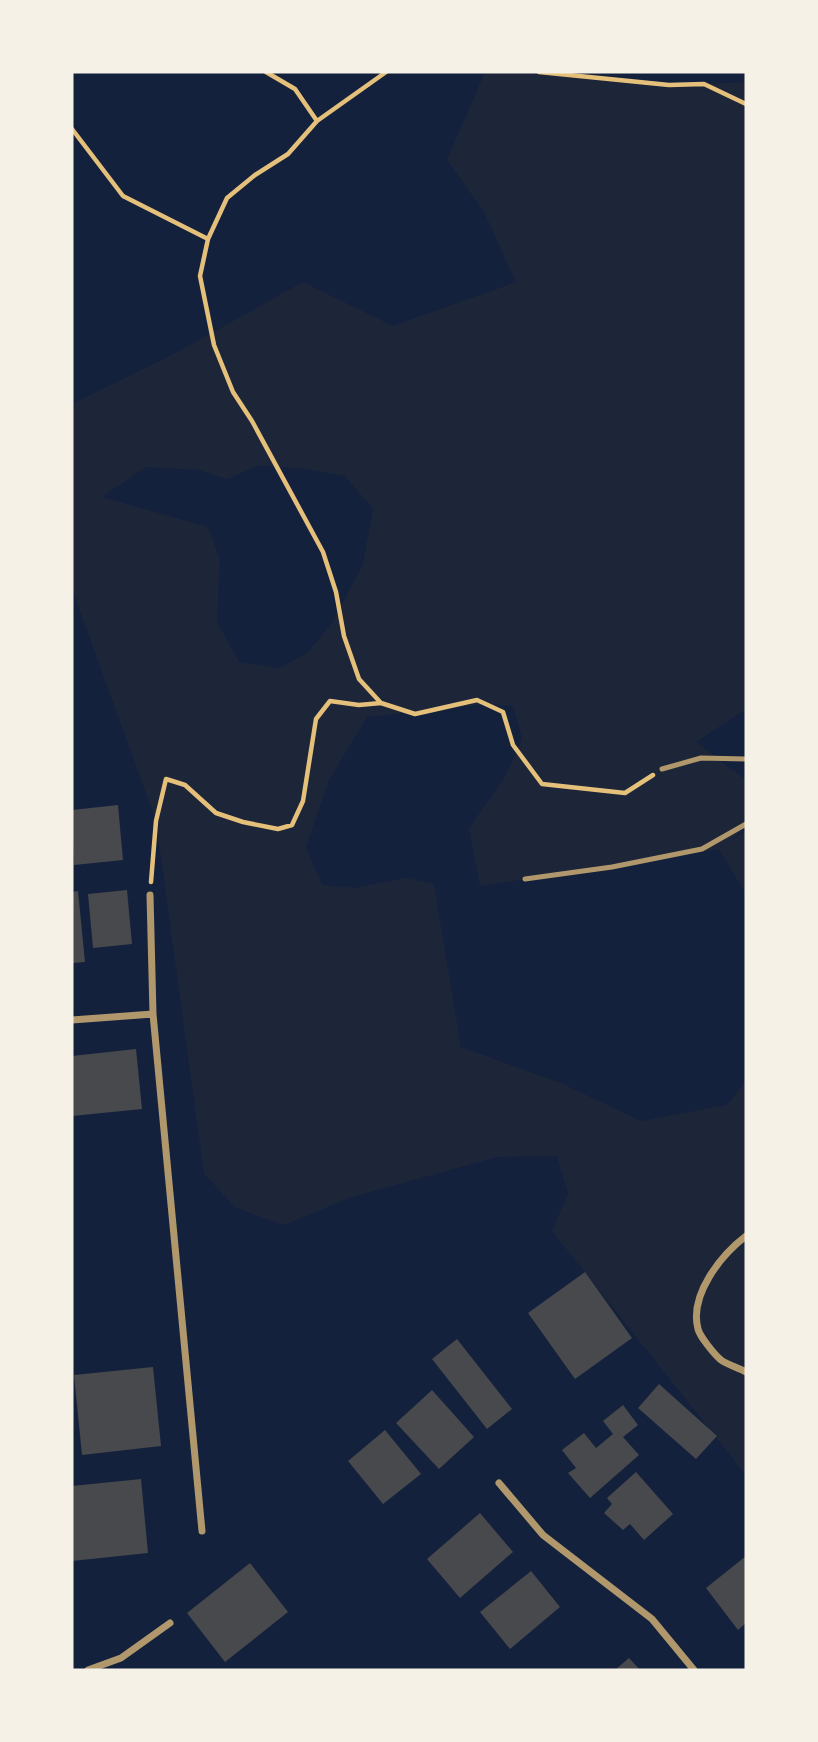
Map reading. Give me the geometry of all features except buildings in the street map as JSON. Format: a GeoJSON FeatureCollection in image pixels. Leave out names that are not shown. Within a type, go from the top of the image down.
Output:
{"type":"FeatureCollection","features":[{"type":"Feature","properties":{"kind":"street"},"geometry":{"type":"LineString","coordinates":[[150,895],[153,1014],[202,1531]]}},
{"type":"Feature","properties":{"kind":"street"},"geometry":{"type":"LineString","coordinates":[[72,1020],[153,1014]]}},
{"type":"Feature","properties":{"kind":"street"},"geometry":{"type":"LineString","coordinates":[[746,1236],[729,1250],[705,1284],[698,1306],[698,1331],[721,1359],[746,1372]]}},
{"type":"Feature","properties":{"kind":"street"},"geometry":{"type":"LineString","coordinates":[[499,1483],[543,1535],[652,1619],[694,1670]]}},
{"type":"Feature","properties":{"kind":"street"},"geometry":{"type":"LineString","coordinates":[[88,1670],[121,1658],[170,1623]]}},
{"type":"Feature","properties":{"kind":"lane"},"geometry":{"type":"LineString","coordinates":[[662,769],[701,758],[746,758]]}},
{"type":"Feature","properties":{"kind":"lane"},"geometry":{"type":"LineString","coordinates":[[525,879],[612,867],[702,849],[746,824]]}},
{"type":"Feature","properties":{"kind":"path"},"geometry":{"type":"LineString","coordinates":[[266,72],[295,89],[317,121]]}},
{"type":"Feature","properties":{"kind":"path"},"geometry":{"type":"LineString","coordinates":[[382,703],[359,679],[344,636],[336,592],[323,552],[253,421],[233,392],[214,345],[200,276],[208,239],[227,198],[288,154],[317,121],[386,72]]}},
{"type":"Feature","properties":{"kind":"path"},"geometry":{"type":"LineString","coordinates":[[539,72],[669,85],[704,84],[746,104]]}},
{"type":"Feature","properties":{"kind":"path"},"geometry":{"type":"LineString","coordinates":[[72,128],[123,196],[208,239]]}},
{"type":"Feature","properties":{"kind":"path"},"geometry":{"type":"LineString","coordinates":[[150,895],[156,821],[166,779],[185,785],[216,813],[278,829],[292,825],[303,801],[316,719],[330,701],[359,705],[382,703],[415,714],[477,700],[503,712],[513,745],[542,783],[625,793],[662,769]]}},
{"type":"Feature","properties":{"kind":"shaded area"},"geometry":{"type":"Polygon","coordinates":[[[485,72],[554,72],[684,85],[746,82],[746,709],[696,742],[746,780],[746,827],[728,843],[746,831],[746,894],[719,849],[480,886],[469,828],[505,777],[522,739],[513,706],[487,704],[367,717],[329,780],[306,847],[322,885],[355,888],[405,878],[434,884],[461,1047],[561,1083],[641,1121],[727,1105],[746,1081],[746,1475],[552,1231],[568,1193],[557,1156],[497,1157],[349,1198],[284,1225],[236,1208],[204,1174],[156,821],[72,589],[72,404],[172,355],[303,282],[393,326],[516,282],[484,212],[447,160],[485,72]],[[260,465],[227,479],[199,470],[146,467],[102,497],[208,527],[220,559],[217,622],[239,662],[280,668],[308,652],[332,623],[363,564],[373,509],[345,476],[260,465]]]}}]}
